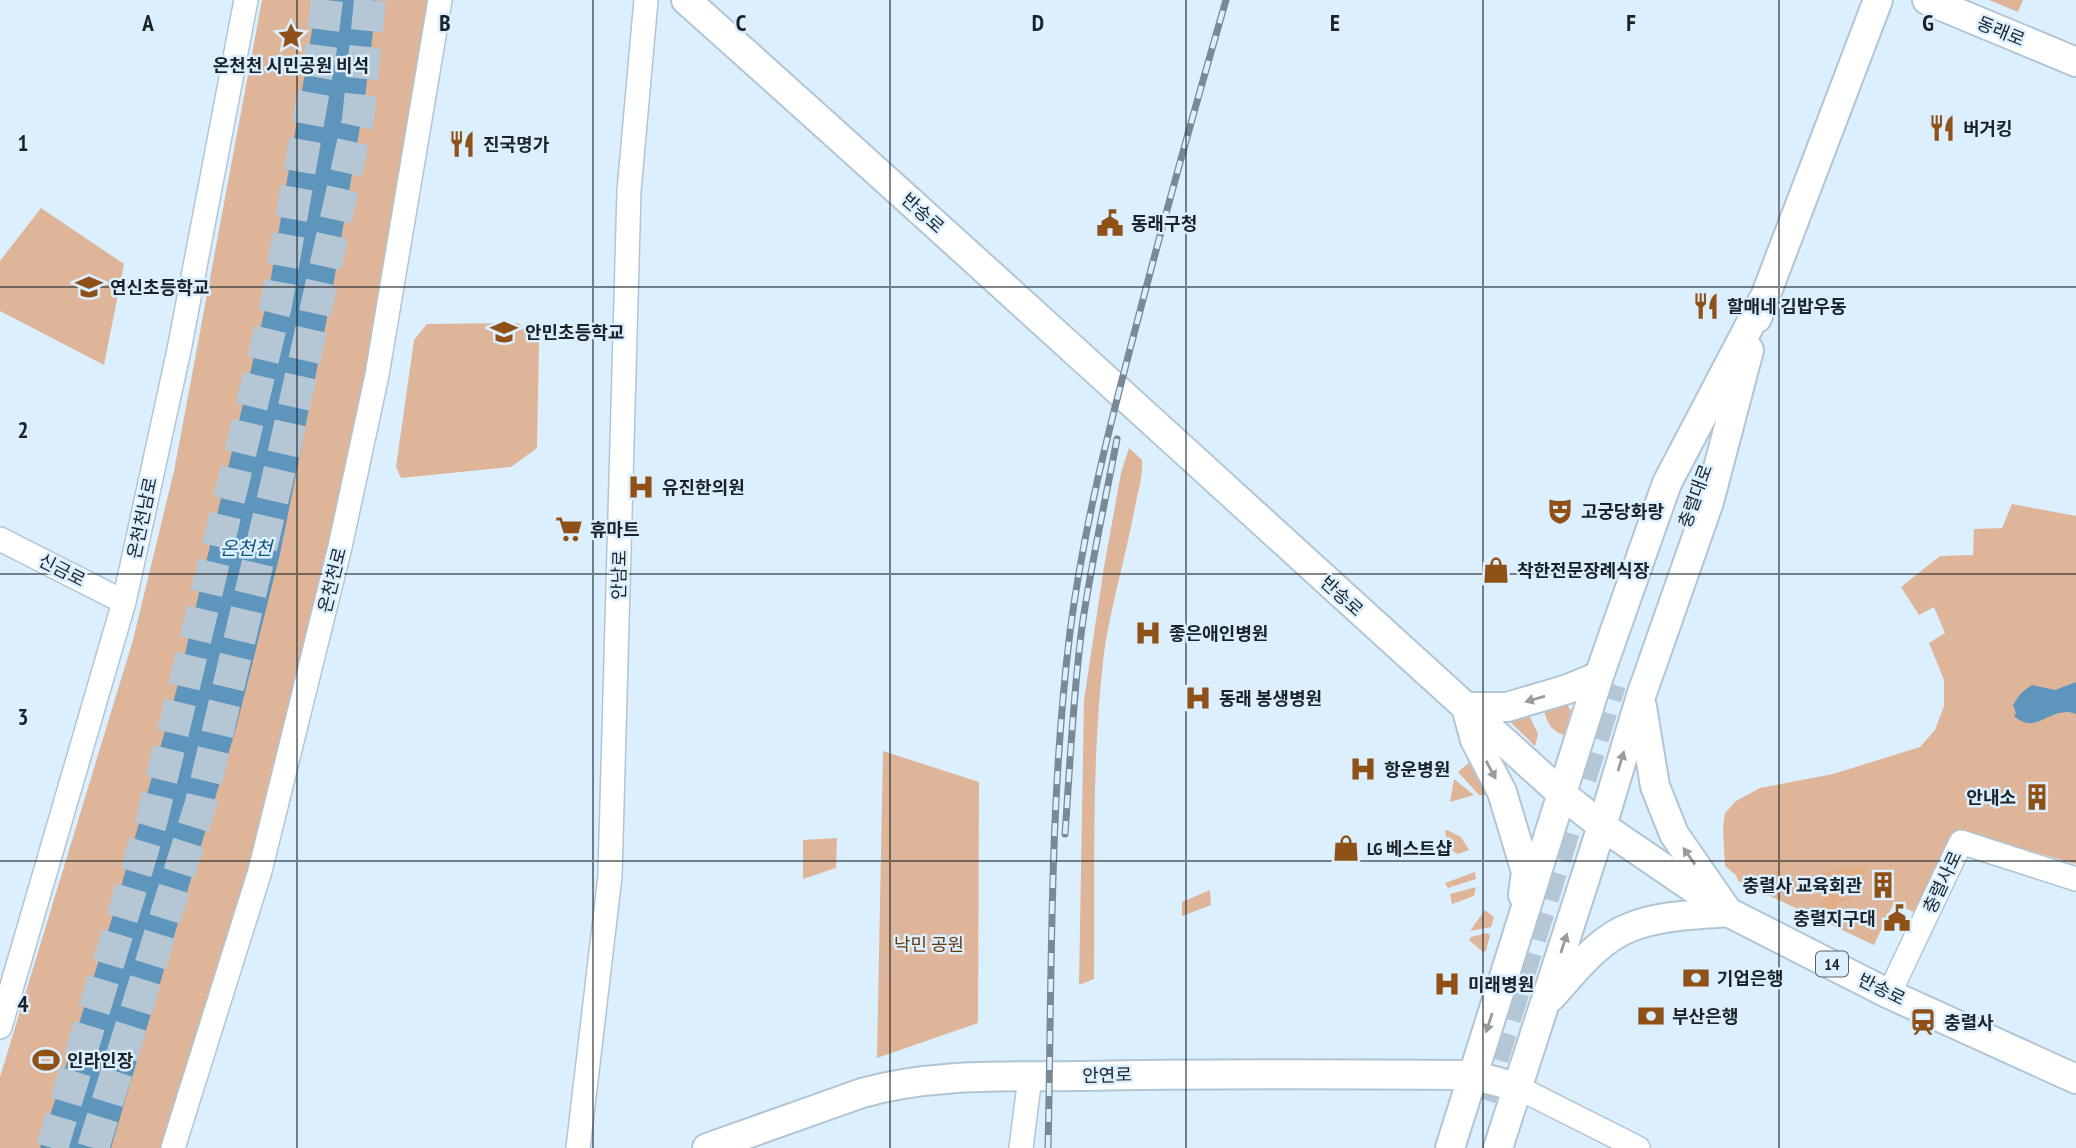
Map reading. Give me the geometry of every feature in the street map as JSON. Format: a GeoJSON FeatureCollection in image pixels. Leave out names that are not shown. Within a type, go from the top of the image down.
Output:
{"type":"FeatureCollection","features":[{"type":"Feature","properties":{"kind":"main road","name":"반송로"},"geometry":{"type":"LineString","coordinates":[[686,0],[1095,368],[1302,560],[1602,827],[1728,912],[1889,993],[2076,1079]]}},
{"type":"Feature","properties":{"kind":"main road"},"geometry":{"type":"LineString","coordinates":[[1517,936],[1563,795],[1619,689],[1709,502],[1763,300],[1878,0]]}},
{"type":"Feature","properties":{"kind":"main road","name":"동래로"},"geometry":{"type":"LineString","coordinates":[[1927,0],[2076,61]]}},
{"type":"Feature","properties":{"kind":"main road"},"geometry":{"type":"LineString","coordinates":[[1544,1004],[1602,827],[1619,689],[1667,483],[1763,300]]}},
{"type":"Feature","properties":{"kind":"main road"},"geometry":{"type":"LineString","coordinates":[[1483,1148],[1526,872],[1502,792],[1475,740],[1466,707],[1507,707],[1568,689],[1619,689]]}},
{"type":"Feature","properties":{"kind":"main road"},"geometry":{"type":"LineString","coordinates":[[1450,1148],[1492,1091],[1544,1004],[1596,948],[1630,927],[1659,919],[1728,912],[1674,834],[1619,689]]}},
{"type":"Feature","properties":{"kind":"main road","name":"안연로"},"geometry":{"type":"LineString","coordinates":[[707,1148],[886,1086],[928,1081],[1280,1073],[1492,1091]]}},
{"type":"Feature","properties":{"kind":"main road"},"geometry":{"type":"LineString","coordinates":[[1467,1148],[1492,1091]]}},
{"type":"Feature","properties":{"kind":"main road"},"geometry":{"type":"LineString","coordinates":[[1492,1091],[1498,1148]]}},
{"type":"Feature","properties":{"kind":"street","name":"온천천남로"},"geometry":{"type":"LineString","coordinates":[[0,1027],[124,602],[179,350],[246,0]]}},
{"type":"Feature","properties":{"kind":"street","name":"온천천로"},"geometry":{"type":"LineString","coordinates":[[173,1148],[260,871],[340,547],[377,375],[440,0]]}},
{"type":"Feature","properties":{"kind":"street","name":"안남로"},"geometry":{"type":"LineString","coordinates":[[578,1148],[610,876],[629,191],[646,0]]}},
{"type":"Feature","properties":{"kind":"street","name":"신금로"},"geometry":{"type":"LineString","coordinates":[[0,538],[124,602]]}},
{"type":"Feature","properties":{"kind":"street","name":"충렬사로"},"geometry":{"type":"LineString","coordinates":[[1889,993],[1961,842],[2076,879]]}},
{"type":"Feature","properties":{"kind":"street"},"geometry":{"type":"LineString","coordinates":[[1021,1148],[1030,1077]]}},
{"type":"Feature","properties":{"kind":"street"},"geometry":{"type":"LineString","coordinates":[[1492,1091],[1638,1148]]}},
{"type":"Feature","properties":{"kind":"green space"},"geometry":{"type":"Polygon","coordinates":[[[262,0],[430,0],[390,251],[339,497],[267,798],[227,950],[167,1148],[0,1148],[0,1077],[133,640],[174,471],[262,0]]]}},
{"type":"Feature","properties":{"kind":"green space"},"geometry":{"type":"Polygon","coordinates":[[[1989,0],[2023,0],[2018,12],[1989,0]]]}},
{"type":"Feature","properties":{"kind":"green space"},"geometry":{"type":"Polygon","coordinates":[[[41,208],[124,264],[104,365],[0,311],[0,261],[41,208]]]}},
{"type":"Feature","properties":{"kind":"green space"},"geometry":{"type":"Polygon","coordinates":[[[518,323],[539,341],[537,448],[511,467],[401,478],[396,467],[414,340],[427,324],[518,323]]]}},
{"type":"Feature","properties":{"kind":"green space"},"geometry":{"type":"Polygon","coordinates":[[[1129,448],[1142,460],[1142,472],[1104,653],[1095,775],[1094,979],[1079,985],[1084,700],[1104,567],[1121,473],[1129,448]]]}},
{"type":"Feature","properties":{"kind":"green space"},"geometry":{"type":"Polygon","coordinates":[[[2012,504],[2076,516],[2076,864],[1957,830],[1916,913],[1894,903],[1874,945],[1738,881],[1736,875],[1725,866],[1723,828],[1725,813],[1736,801],[1760,788],[1833,774],[1920,747],[1935,730],[1944,706],[1944,680],[1929,643],[1945,633],[1934,607],[1919,615],[1901,587],[1940,556],[1973,555],[1974,529],[2002,528],[2012,504]]]}},
{"type":"Feature","properties":{"kind":"green space"},"geometry":{"type":"Polygon","coordinates":[[[1565,701],[1571,711],[1564,735],[1552,728],[1543,707],[1565,701]]]}},
{"type":"Feature","properties":{"kind":"green space"},"geometry":{"type":"Polygon","coordinates":[[[1527,711],[1538,734],[1535,746],[1505,717],[1527,711]]]}},
{"type":"Feature","properties":{"kind":"green space","name":"낙민 공원"},"geometry":{"type":"Polygon","coordinates":[[[883,751],[979,782],[978,1023],[877,1058],[883,751]]]}},
{"type":"Feature","properties":{"kind":"green space"},"geometry":{"type":"Polygon","coordinates":[[[1471,761],[1497,807],[1485,795],[1479,795],[1458,772],[1471,761]]]}},
{"type":"Feature","properties":{"kind":"green space"},"geometry":{"type":"Polygon","coordinates":[[[1454,779],[1474,795],[1450,802],[1454,779]]]}},
{"type":"Feature","properties":{"kind":"green space"},"geometry":{"type":"Polygon","coordinates":[[[1447,830],[1461,837],[1469,850],[1458,854],[1452,850],[1446,838],[1447,830]]]}},
{"type":"Feature","properties":{"kind":"green space"},"geometry":{"type":"Polygon","coordinates":[[[837,838],[836,868],[803,879],[803,840],[837,838]]]}},
{"type":"Feature","properties":{"kind":"green space"},"geometry":{"type":"Polygon","coordinates":[[[1475,872],[1476,879],[1448,888],[1445,883],[1475,872]]]}},
{"type":"Feature","properties":{"kind":"green space"},"geometry":{"type":"Polygon","coordinates":[[[1476,887],[1474,896],[1452,904],[1450,894],[1476,887]]]}},
{"type":"Feature","properties":{"kind":"green space"},"geometry":{"type":"Polygon","coordinates":[[[1210,890],[1211,905],[1182,916],[1182,902],[1210,890]]]}},
{"type":"Feature","properties":{"kind":"green space"},"geometry":{"type":"Polygon","coordinates":[[[1485,910],[1494,917],[1491,927],[1470,931],[1485,910]]]}},
{"type":"Feature","properties":{"kind":"green space"},"geometry":{"type":"Polygon","coordinates":[[[1487,933],[1490,935],[1486,951],[1483,952],[1469,940],[1487,933]]]}},
{"type":"Feature","properties":{"kind":"shaded area"},"geometry":{"type":"Polygon","coordinates":[[[1861,865],[1867,871],[1860,879],[1859,889],[1852,893],[1851,900],[1839,902],[1829,917],[1821,915],[1823,874],[1861,865]]]}},
{"type":"Feature","properties":{"kind":"water","name":"온천천"},"geometry":{"type":"Polygon","coordinates":[[[317,0],[377,0],[365,97],[331,298],[280,554],[236,728],[111,1148],[40,1148],[114,912],[177,688],[268,296],[317,0]]]}},
{"type":"Feature","properties":{"kind":"water"},"geometry":{"type":"Polygon","coordinates":[[[2076,682],[2076,714],[2059,713],[2030,723],[2022,722],[2014,716],[2016,713],[2013,705],[2021,693],[2032,685],[2055,690],[2076,682]]]}},
{"type":"Feature","properties":{"kind":"tunnel"},"geometry":{"type":"LineString","coordinates":[[52,1148],[151,823],[276,305],[320,55],[327,0]]}},
{"type":"Feature","properties":{"kind":"tunnel"},"geometry":{"type":"LineString","coordinates":[[93,1148],[201,803],[285,447],[358,120],[370,0]]}},
{"type":"Feature","properties":{"kind":"tunnel"},"geometry":{"type":"LineString","coordinates":[[1482,1099],[1612,684]]}},
{"type":"Feature","properties":{"kind":"railway"},"geometry":{"type":"LineString","coordinates":[[1048,1148],[1058,761],[1075,594],[1115,408],[1167,208],[1226,0]]}},
{"type":"Feature","properties":{"kind":"railway"},"geometry":{"type":"LineString","coordinates":[[1065,834],[1082,627],[1117,439]]}},
{"type":"Feature","properties":{"kind":"place","name":"온천천 시민공원 비석"},"geometry":{"type":"Point","coordinates":[291,36]}},
{"type":"Feature","properties":{"kind":"place","name":"버거킹"},"geometry":{"type":"Point","coordinates":[1942,128]}},
{"type":"Feature","properties":{"kind":"place","name":"진국명가"},"geometry":{"type":"Point","coordinates":[462,144]}},
{"type":"Feature","properties":{"kind":"place","name":"동래구청"},"geometry":{"type":"Point","coordinates":[1110,223]}},
{"type":"Feature","properties":{"kind":"place","name":"연신초등학교"},"geometry":{"type":"Point","coordinates":[89,287]}},
{"type":"Feature","properties":{"kind":"place","name":"할매네 김밥우동"},"geometry":{"type":"Point","coordinates":[1706,306]}},
{"type":"Feature","properties":{"kind":"place","name":"안민초등학교"},"geometry":{"type":"Point","coordinates":[504,332]}},
{"type":"Feature","properties":{"kind":"place","name":"유진한의원"},"geometry":{"type":"Point","coordinates":[641,487]}},
{"type":"Feature","properties":{"kind":"place","name":"고궁당화랑"},"geometry":{"type":"Point","coordinates":[1560,511]}},
{"type":"Feature","properties":{"kind":"place","name":"휴마트"},"geometry":{"type":"Point","coordinates":[569,529]}},
{"type":"Feature","properties":{"kind":"place","name":"착한전문장례식장"},"geometry":{"type":"Point","coordinates":[1496,570]}},
{"type":"Feature","properties":{"kind":"place","name":"좋은애인병원"},"geometry":{"type":"Point","coordinates":[1148,633]}},
{"type":"Feature","properties":{"kind":"place","name":"동래 봉생병원"},"geometry":{"type":"Point","coordinates":[1198,698]}},
{"type":"Feature","properties":{"kind":"place","name":"항운병원"},"geometry":{"type":"Point","coordinates":[1363,769]}},
{"type":"Feature","properties":{"kind":"place","name":"안내소"},"geometry":{"type":"Point","coordinates":[2037,797]}},
{"type":"Feature","properties":{"kind":"place","name":"LG 베스트샵"},"geometry":{"type":"Point","coordinates":[1346,848]}},
{"type":"Feature","properties":{"kind":"place","name":"충렬사 교육회관"},"geometry":{"type":"Point","coordinates":[1883,885]}},
{"type":"Feature","properties":{"kind":"place","name":"충렬지구대"},"geometry":{"type":"Point","coordinates":[1897,918]}},
{"type":"Feature","properties":{"kind":"place","name":"기업은행"},"geometry":{"type":"Point","coordinates":[1696,978]}},
{"type":"Feature","properties":{"kind":"place","name":"미래병원"},"geometry":{"type":"Point","coordinates":[1447,984]}},
{"type":"Feature","properties":{"kind":"place","name":"부산은행"},"geometry":{"type":"Point","coordinates":[1651,1016]}},
{"type":"Feature","properties":{"kind":"place","name":"충렬사"},"geometry":{"type":"Point","coordinates":[1923,1022]}},
{"type":"Feature","properties":{"kind":"place","name":"인라인장"},"geometry":{"type":"Point","coordinates":[46,1060]}}]}
